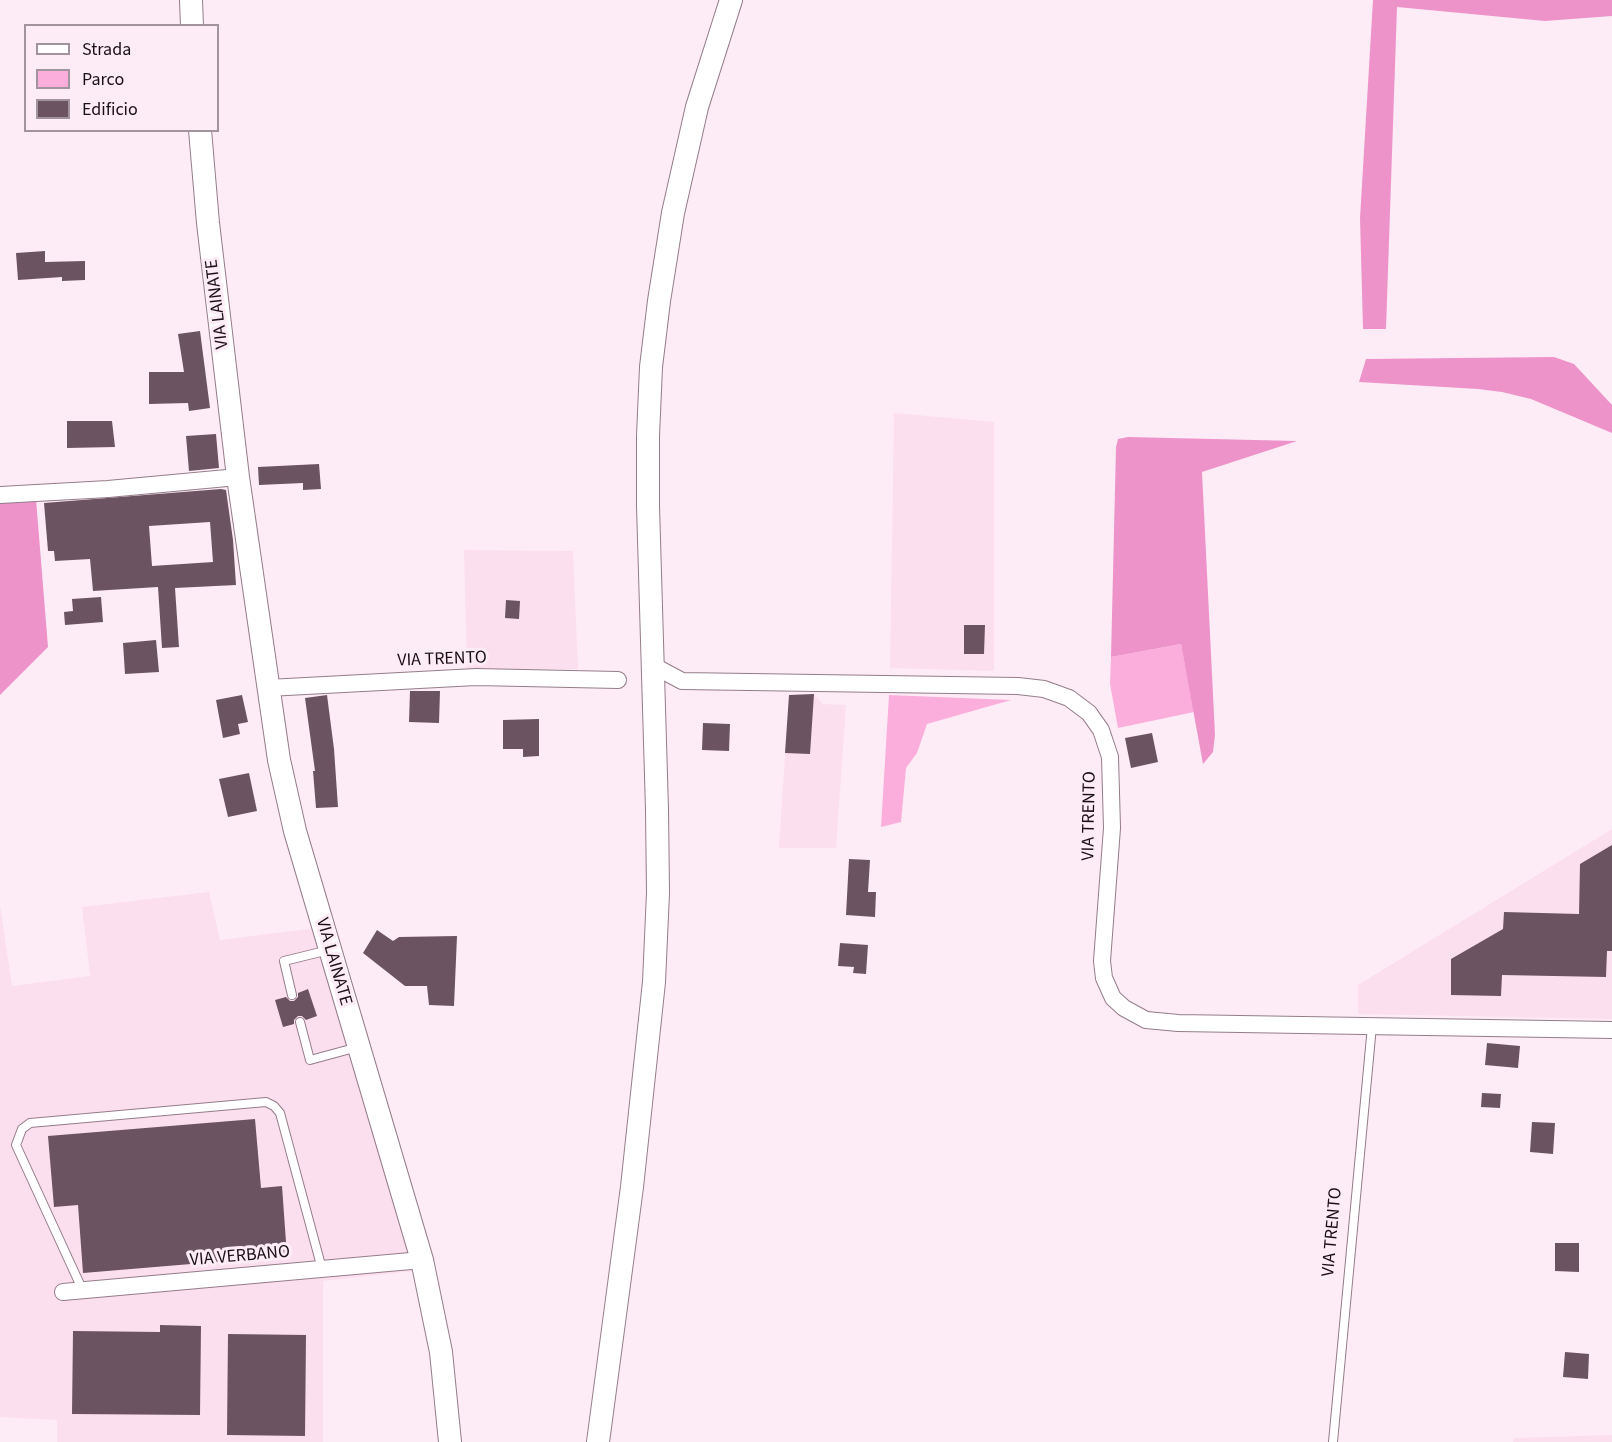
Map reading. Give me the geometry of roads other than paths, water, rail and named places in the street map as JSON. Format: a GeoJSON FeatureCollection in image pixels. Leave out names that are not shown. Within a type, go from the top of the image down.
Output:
{"type":"FeatureCollection","features":[{"type":"Feature","properties":{"kind":"main road"},"geometry":{"type":"LineString","coordinates":[[191,0],[192,24]]}},
{"type":"Feature","properties":{"kind":"main road"},"geometry":{"type":"LineString","coordinates":[[598,1442],[632,1187],[654,982],[658,893],[648,471],[652,356],[673,213],[697,107],[731,0]]}},
{"type":"Feature","properties":{"kind":"main road","name":"VIA LAINATE"},"geometry":{"type":"LineString","coordinates":[[200,132],[208,223],[238,477],[279,760],[295,831],[422,1260],[441,1352],[450,1442]]}},
{"type":"Feature","properties":{"kind":"street"},"geometry":{"type":"LineString","coordinates":[[0,495],[108,489],[238,477]]}},
{"type":"Feature","properties":{"kind":"street"},"geometry":{"type":"LineString","coordinates":[[654,666],[682,681]]}},
{"type":"Feature","properties":{"kind":"street","name":"VIA TRENTO"},"geometry":{"type":"LineString","coordinates":[[268,688],[476,677],[618,680]]}},
{"type":"Feature","properties":{"kind":"street"},"geometry":{"type":"LineString","coordinates":[[655,697],[682,681]]}},
{"type":"Feature","properties":{"kind":"street","name":"VIA TRENTO"},"geometry":{"type":"LineString","coordinates":[[682,681],[1018,686],[1044,690],[1070,698],[1089,713],[1101,730],[1110,758],[1112,828],[1102,961],[1104,978],[1113,998],[1137,1016],[1159,1022],[1612,1029]]}},
{"type":"Feature","properties":{"kind":"street","name":"VIA VERBANO"},"geometry":{"type":"LineString","coordinates":[[63,1292],[422,1260]]}},
{"type":"Feature","properties":{"kind":"lane"},"geometry":{"type":"LineString","coordinates":[[292,994],[284,961],[330,950]]}},
{"type":"Feature","properties":{"kind":"lane"},"geometry":{"type":"LineString","coordinates":[[300,1022],[310,1060],[358,1047]]}},
{"type":"Feature","properties":{"kind":"lane","name":"VIA TRENTO"},"geometry":{"type":"LineString","coordinates":[[1333,1442],[1372,1025]]}},
{"type":"Feature","properties":{"kind":"lane"},"geometry":{"type":"LineString","coordinates":[[83,1291],[16,1145],[22,1129],[30,1123],[266,1102],[274,1106],[280,1113],[322,1269]]}}]}
